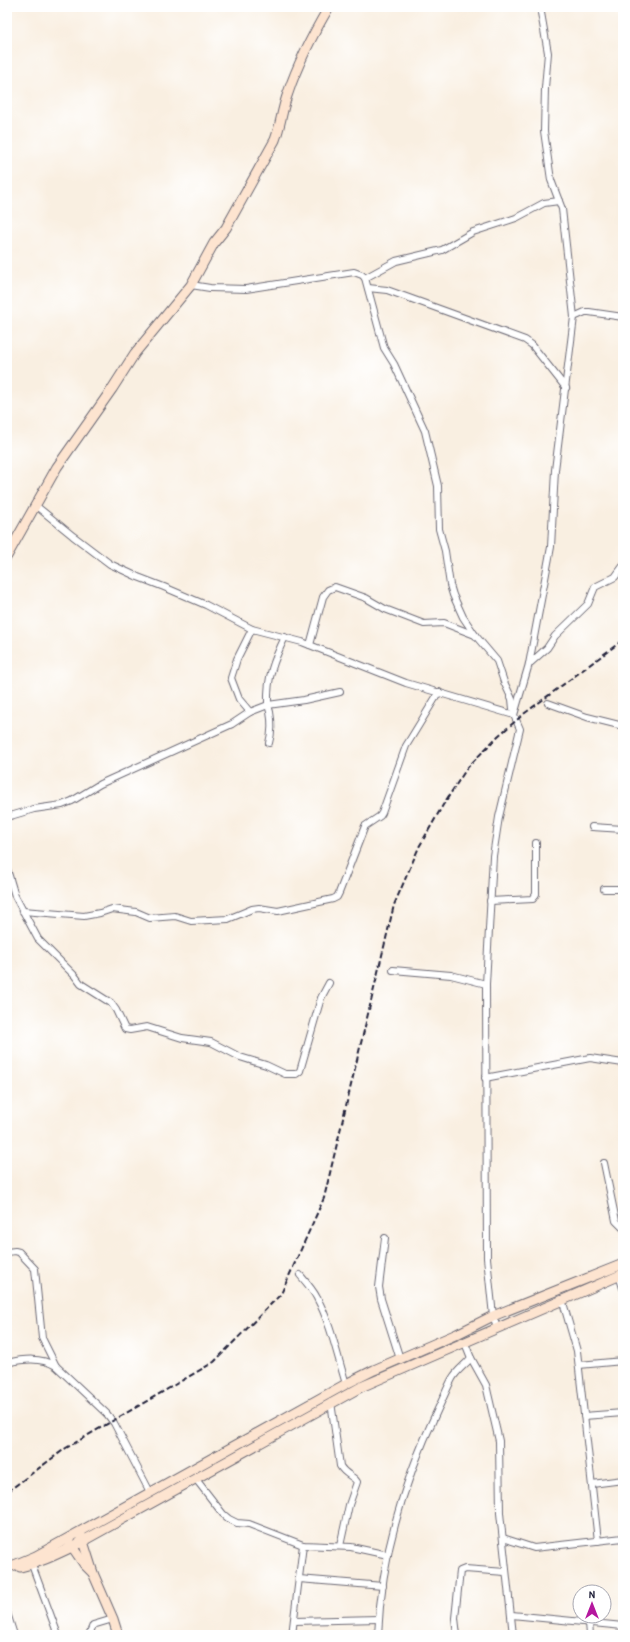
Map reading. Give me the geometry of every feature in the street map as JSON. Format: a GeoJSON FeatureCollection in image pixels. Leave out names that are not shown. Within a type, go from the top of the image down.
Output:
{"type":"FeatureCollection","features":[{"type":"Feature","properties":{"kind":"main road"},"geometry":{"type":"LineString","coordinates":[[7,556],[57,467],[112,389],[135,353],[191,285],[201,264],[214,243],[226,228],[275,140],[281,126],[287,94],[316,28],[329,7]]}},
{"type":"Feature","properties":{"kind":"main road"},"geometry":{"type":"LineString","coordinates":[[52,1557],[70,1543],[150,1492],[346,1384],[457,1334],[493,1316],[623,1264]]}},
{"type":"Feature","properties":{"kind":"main road"},"geometry":{"type":"LineString","coordinates":[[82,1536],[110,1526],[331,1402],[392,1373],[621,1274]]}},
{"type":"Feature","properties":{"kind":"main road"},"geometry":{"type":"LineString","coordinates":[[87,1562],[92,1544],[96,1538],[110,1526]]}},
{"type":"Feature","properties":{"kind":"main road"},"geometry":{"type":"LineString","coordinates":[[82,1536],[87,1562]]}},
{"type":"Feature","properties":{"kind":"main road"},"geometry":{"type":"LineString","coordinates":[[70,1543],[87,1562],[93,1572],[114,1619],[118,1635]]}},
{"type":"Feature","properties":{"kind":"main road"},"geometry":{"type":"LineString","coordinates":[[7,1568],[70,1543]]}},
{"type":"Feature","properties":{"kind":"main road"},"geometry":{"type":"LineString","coordinates":[[7,1568],[32,1564],[61,1555],[72,1556],[87,1562]]}},
{"type":"Feature","properties":{"kind":"street"},"geometry":{"type":"LineString","coordinates":[[513,714],[529,664],[551,547],[556,470],[574,317],[562,209],[551,180],[544,131],[544,88],[548,53],[540,7]]}},
{"type":"Feature","properties":{"kind":"street"},"geometry":{"type":"LineString","coordinates":[[365,278],[396,261],[442,250],[473,232],[516,218],[544,203],[559,201]]}},
{"type":"Feature","properties":{"kind":"street"},"geometry":{"type":"LineString","coordinates":[[191,285],[210,288],[246,289],[354,272],[365,278],[384,348],[394,364],[425,431],[438,486],[439,522],[450,585],[463,617],[475,635],[497,661],[513,702],[513,714],[520,729],[500,817],[493,856],[486,984],[485,1078],[487,1258],[493,1316],[497,1328]]}},
{"type":"Feature","properties":{"kind":"street"},"geometry":{"type":"LineString","coordinates":[[368,288],[387,290],[525,340],[532,345],[566,388]]}},
{"type":"Feature","properties":{"kind":"street"},"geometry":{"type":"LineString","coordinates":[[574,317],[585,312],[623,317]]}},
{"type":"Feature","properties":{"kind":"street"},"geometry":{"type":"LineString","coordinates":[[35,505],[110,564],[206,605],[252,629],[310,645],[406,683],[513,714]]}},
{"type":"Feature","properties":{"kind":"street"},"geometry":{"type":"LineString","coordinates":[[529,664],[547,648],[555,636],[588,604],[590,594],[595,587],[615,577],[623,566]]}},
{"type":"Feature","properties":{"kind":"street"},"geometry":{"type":"LineString","coordinates":[[310,645],[323,597],[328,590],[335,587],[366,598],[385,609],[424,624],[444,623],[475,635]]}},
{"type":"Feature","properties":{"kind":"street"},"geometry":{"type":"LineString","coordinates":[[250,712],[239,699],[230,678],[237,659],[252,629]]}},
{"type":"Feature","properties":{"kind":"street"},"geometry":{"type":"LineString","coordinates":[[269,743],[272,724],[268,705],[271,670],[285,637]]}},
{"type":"Feature","properties":{"kind":"street"},"geometry":{"type":"LineString","coordinates":[[7,817],[34,809],[62,805],[72,801],[100,784],[232,724],[250,712],[268,705],[304,700],[340,692]]}},
{"type":"Feature","properties":{"kind":"street"},"geometry":{"type":"LineString","coordinates":[[23,911],[84,916],[112,909],[136,912],[150,918],[175,916],[191,922],[228,919],[252,909],[259,908],[278,911],[333,899],[339,893],[366,826],[380,816],[406,746],[438,692]]}},
{"type":"Feature","properties":{"kind":"street"},"geometry":{"type":"LineString","coordinates":[[548,702],[587,717],[623,726]]}},
{"type":"Feature","properties":{"kind":"street"},"geometry":{"type":"LineString","coordinates":[[592,827],[623,829]]}},
{"type":"Feature","properties":{"kind":"street"},"geometry":{"type":"LineString","coordinates":[[490,901],[533,899],[536,894],[536,843]]}},
{"type":"Feature","properties":{"kind":"street"},"geometry":{"type":"LineString","coordinates":[[7,869],[15,896],[38,939],[81,984],[111,1003],[126,1029],[130,1030],[147,1027],[182,1038],[211,1042],[240,1057],[266,1065],[285,1074],[296,1074],[300,1071],[321,998],[330,983]]}},
{"type":"Feature","properties":{"kind":"street"},"geometry":{"type":"LineString","coordinates":[[604,889],[623,889]]}},
{"type":"Feature","properties":{"kind":"street"},"geometry":{"type":"LineString","coordinates":[[393,970],[451,975],[486,984]]}},
{"type":"Feature","properties":{"kind":"street"},"geometry":{"type":"LineString","coordinates":[[485,1078],[578,1059],[590,1058],[623,1063]]}},
{"type":"Feature","properties":{"kind":"street"},"geometry":{"type":"LineString","coordinates":[[604,1163],[616,1221],[623,1228]]}},
{"type":"Feature","properties":{"kind":"street"},"geometry":{"type":"LineString","coordinates":[[385,1238],[379,1287],[381,1299],[400,1359]]}},
{"type":"Feature","properties":{"kind":"street"},"geometry":{"type":"LineString","coordinates":[[7,1252],[19,1252],[35,1269],[42,1338],[56,1366]]}},
{"type":"Feature","properties":{"kind":"street"},"geometry":{"type":"LineString","coordinates":[[621,1274],[623,1288]]}},
{"type":"Feature","properties":{"kind":"street"},"geometry":{"type":"LineString","coordinates":[[300,1275],[317,1297],[322,1308],[330,1328],[346,1384]]}},
{"type":"Feature","properties":{"kind":"street"},"geometry":{"type":"LineString","coordinates":[[562,1299],[575,1342],[598,1541]]}},
{"type":"Feature","properties":{"kind":"street"},"geometry":{"type":"LineString","coordinates":[[464,1343],[486,1385],[499,1441],[500,1513],[505,1572],[512,1615],[512,1635]]}},
{"type":"Feature","properties":{"kind":"street"},"geometry":{"type":"LineString","coordinates":[[378,1635],[388,1555],[398,1512],[425,1437],[452,1378],[471,1358]]}},
{"type":"Feature","properties":{"kind":"street"},"geometry":{"type":"LineString","coordinates":[[7,1363],[24,1360],[38,1360],[48,1362],[56,1366],[107,1414],[114,1423],[150,1492]]}},
{"type":"Feature","properties":{"kind":"street"},"geometry":{"type":"LineString","coordinates":[[578,1365],[623,1361]]}},
{"type":"Feature","properties":{"kind":"street"},"geometry":{"type":"LineString","coordinates":[[331,1402],[340,1466],[346,1475],[355,1479],[357,1482],[349,1505],[340,1546]]}},
{"type":"Feature","properties":{"kind":"street"},"geometry":{"type":"LineString","coordinates":[[584,1416],[623,1413]]}},
{"type":"Feature","properties":{"kind":"street"},"geometry":{"type":"LineString","coordinates":[[195,1478],[223,1514],[237,1523],[249,1524],[303,1545],[340,1546],[388,1555]]}},
{"type":"Feature","properties":{"kind":"street"},"geometry":{"type":"LineString","coordinates":[[592,1484],[623,1480]]}},
{"type":"Feature","properties":{"kind":"street"},"geometry":{"type":"LineString","coordinates":[[503,1538],[534,1548],[623,1538]]}},
{"type":"Feature","properties":{"kind":"street"},"geometry":{"type":"LineString","coordinates":[[292,1635],[303,1545]]}},
{"type":"Feature","properties":{"kind":"street"},"geometry":{"type":"LineString","coordinates":[[32,1564],[58,1635]]}},
{"type":"Feature","properties":{"kind":"street"},"geometry":{"type":"LineString","coordinates":[[457,1635],[455,1618],[460,1571],[465,1569],[505,1572]]}},
{"type":"Feature","properties":{"kind":"street"},"geometry":{"type":"LineString","coordinates":[[299,1579],[383,1586]]}},
{"type":"Feature","properties":{"kind":"street"},"geometry":{"type":"LineString","coordinates":[[7,1613],[14,1635]]}},
{"type":"Feature","properties":{"kind":"street"},"geometry":{"type":"LineString","coordinates":[[512,1615],[572,1620]]}},
{"type":"Feature","properties":{"kind":"street"},"geometry":{"type":"LineString","coordinates":[[90,1635],[93,1625],[114,1619]]}},
{"type":"Feature","properties":{"kind":"street"},"geometry":{"type":"LineString","coordinates":[[294,1621],[379,1619]]}},
{"type":"Feature","properties":{"kind":"street"},"geometry":{"type":"LineString","coordinates":[[589,1624],[590,1635]]}},
{"type":"Feature","properties":{"kind":"street"},"geometry":{"type":"LineString","coordinates":[[606,1624],[623,1626]]}},
{"type":"Feature","properties":{"kind":"railway"},"geometry":{"type":"LineString","coordinates":[[7,1492],[66,1448],[214,1362],[281,1294],[324,1198],[394,905],[419,847],[443,805],[467,768],[498,736],[525,713],[623,640]]}}]}
